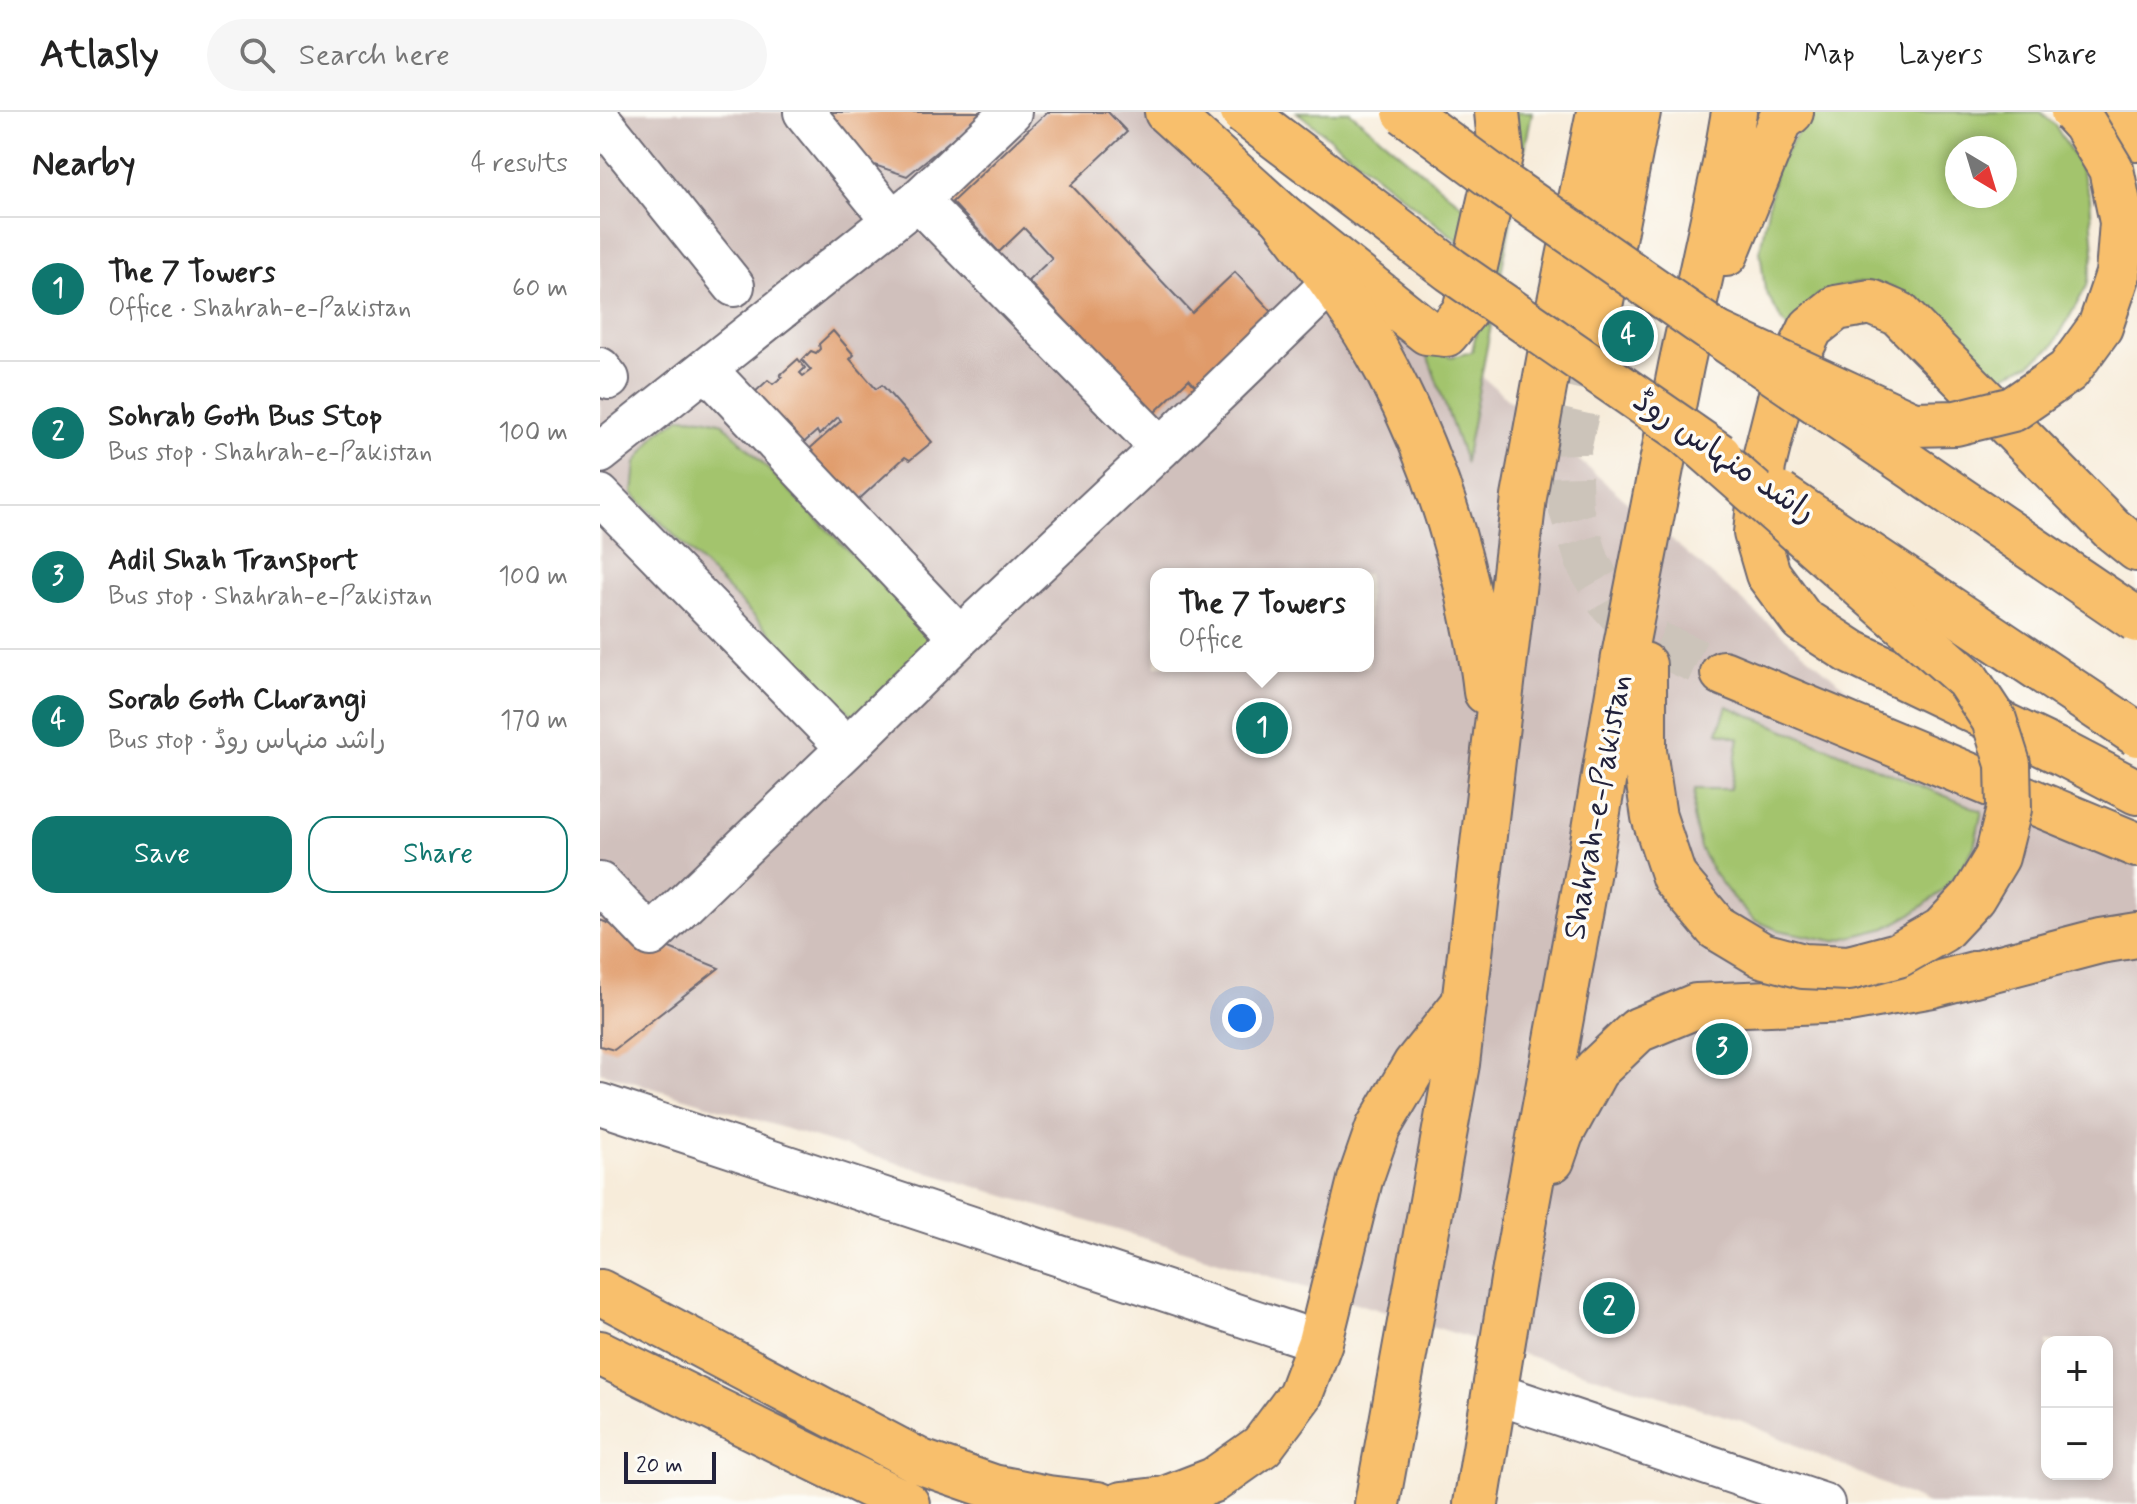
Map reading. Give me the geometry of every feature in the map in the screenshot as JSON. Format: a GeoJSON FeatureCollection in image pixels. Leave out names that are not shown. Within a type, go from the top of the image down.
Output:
{"type":"FeatureCollection","features":[{"type":"Feature","properties":{"kind":"main road"},"geometry":{"type":"LineString","coordinates":[[1167,112],[1281,215],[1427,332],[1446,334],[1465,311],[1501,151],[1497,112]]}},
{"type":"Feature","properties":{"kind":"main road","name":"راشد منہاس روڈ"},"geometry":{"type":"LineString","coordinates":[[1243,112],[1451,270],[1687,433],[2137,734]]}},
{"type":"Feature","properties":{"kind":"main road"},"geometry":{"type":"LineString","coordinates":[[1592,347],[1638,112]]}},
{"type":"Feature","properties":{"kind":"main road","name":"Shahrah-e-Pakistan"},"geometry":{"type":"LineString","coordinates":[[1476,1504],[1625,651],[1734,112]]}},
{"type":"Feature","properties":{"kind":"main road"},"geometry":{"type":"LineString","coordinates":[[1681,366],[1780,121],[1791,112]]}},
{"type":"Feature","properties":{"kind":"main road"},"geometry":{"type":"LineString","coordinates":[[1716,333],[1913,424],[1956,423],[2013,409],[2068,371],[2100,327],[2118,274],[2122,222],[2111,169],[2084,124],[2073,112]]}},
{"type":"Feature","properties":{"kind":"main road"},"geometry":{"type":"LineString","coordinates":[[2121,112],[2137,139]]}},
{"type":"Feature","properties":{"kind":"main road"},"geometry":{"type":"LineString","coordinates":[[1411,116],[1505,186],[1716,333],[2137,620]]}},
{"type":"Feature","properties":{"kind":"main road"},"geometry":{"type":"LineString","coordinates":[[1377,1504],[1457,1064],[1524,497],[1596,120]]}},
{"type":"Feature","properties":{"kind":"main road"},"geometry":{"type":"LineString","coordinates":[[1281,215],[1333,281],[1388,371],[1432,466],[1464,567],[1484,670],[1492,775]]}},
{"type":"Feature","properties":{"kind":"main road"},"geometry":{"type":"LineString","coordinates":[[2137,549],[2112,529],[1899,314],[1871,302],[1836,308],[1811,328],[1783,386],[1763,466],[1756,533],[1768,574],[1802,620],[1853,653],[2137,792]]}},
{"type":"Feature","properties":{"kind":"main road"},"geometry":{"type":"LineString","coordinates":[[1645,546],[1644,751],[1654,817],[1674,877],[1717,928],[1762,955],[1803,966],[1849,968],[1898,955],[1942,930],[1973,897],[1997,857],[2009,809],[2008,764],[1994,720],[1967,679],[1687,433]]}},
{"type":"Feature","properties":{"kind":"main road"},"geometry":{"type":"LineString","coordinates":[[1723,673],[2137,845]]}},
{"type":"Feature","properties":{"kind":"main road"},"geometry":{"type":"LineString","coordinates":[[1513,1280],[1561,1134],[1596,1070],[1638,1030],[1696,1006],[1848,1000],[1932,985],[2100,941],[2137,935]]}},
{"type":"Feature","properties":{"kind":"main road"},"geometry":{"type":"LineString","coordinates":[[1122,1504],[1165,1499],[1214,1480],[1262,1446],[1300,1395],[1320,1342],[1360,1180],[1378,1128],[1415,1065],[1465,1002]]}},
{"type":"Feature","properties":{"kind":"main road"},"geometry":{"type":"LineString","coordinates":[[600,1292],[921,1462],[993,1487],[1098,1504]]}},
{"type":"Feature","properties":{"kind":"main road"},"geometry":{"type":"LineString","coordinates":[[600,1353],[907,1504]]}},
{"type":"Feature","properties":{"kind":"street"},"geometry":{"type":"LineString","coordinates":[[804,112],[1161,448]]}},
{"type":"Feature","properties":{"kind":"street"},"geometry":{"type":"LineString","coordinates":[[600,453],[905,210],[1011,112]]}},
{"type":"Feature","properties":{"kind":"street"},"geometry":{"type":"LineString","coordinates":[[600,119],[734,286]]}},
{"type":"Feature","properties":{"kind":"street"},"geometry":{"type":"LineString","coordinates":[[600,883],[651,936],[1333,281]]}},
{"type":"Feature","properties":{"kind":"street"},"geometry":{"type":"LineString","coordinates":[[706,369],[960,637]]}},
{"type":"Feature","properties":{"kind":"street"},"geometry":{"type":"LineString","coordinates":[[600,495],[847,748]]}},
{"type":"Feature","properties":{"kind":"street"},"geometry":{"type":"LineString","coordinates":[[600,1104],[1320,1342]]}},
{"type":"Feature","properties":{"kind":"street"},"geometry":{"type":"LineString","coordinates":[[1494,1393],[1824,1504]]}},
{"type":"Feature","properties":{"kind":"shaded area"},"geometry":{"type":"Polygon","coordinates":[[[600,112],[1175,112],[1768,623],[1973,793],[2137,860],[2137,1504],[1928,1504],[1742,1421],[600,1072],[600,112]]]}},
{"type":"Feature","properties":{"kind":"green space"},"geometry":{"type":"Polygon","coordinates":[[[1297,112],[1350,112],[1473,214],[1463,245],[1297,112]]]}},
{"type":"Feature","properties":{"kind":"green space"},"geometry":{"type":"Polygon","coordinates":[[[1515,112],[1532,112],[1465,461],[1424,346],[1451,357],[1472,352],[1516,136],[1515,112]]]}},
{"type":"Feature","properties":{"kind":"green space"},"geometry":{"type":"Polygon","coordinates":[[[1810,112],[2041,112],[2055,125],[2080,167],[2090,198],[2094,252],[2087,286],[2053,346],[2030,364],[2004,375],[1987,376],[1959,340],[1924,307],[1884,285],[1862,283],[1822,293],[1809,303],[1789,329],[1765,290],[1760,250],[1775,170],[1810,112]]]}},
{"type":"Feature","properties":{"kind":"green space"},"geometry":{"type":"Polygon","coordinates":[[[682,417],[723,423],[934,638],[854,717],[633,494],[636,463],[658,432],[682,417]]]}},
{"type":"Feature","properties":{"kind":"green space"},"geometry":{"type":"Polygon","coordinates":[[[1727,706],[1982,811],[1974,847],[1961,870],[1941,892],[1915,912],[1886,928],[1834,941],[1778,930],[1754,920],[1713,872],[1700,848],[1693,817],[1695,789],[1730,789],[1739,738],[1718,732],[1727,706]]]}},
{"type":"Feature","properties":{"kind":"building"},"geometry":{"type":"Polygon","coordinates":[[[823,112],[985,112],[907,176],[862,161],[823,112]]]}},
{"type":"Feature","properties":{"kind":"building"},"geometry":{"type":"Polygon","coordinates":[[[1047,112],[1108,112],[1127,132],[1071,185],[1192,313],[1235,272],[1274,314],[1196,387],[1189,379],[1154,413],[1028,281],[1052,258],[1024,228],[999,252],[952,202],[1047,112]]]}},
{"type":"Feature","properties":{"kind":"building"},"geometry":{"type":"Polygon","coordinates":[[[833,331],[854,355],[850,359],[876,389],[882,385],[932,442],[910,460],[905,457],[855,503],[806,452],[841,421],[838,417],[819,435],[817,431],[800,446],[753,394],[768,380],[773,384],[782,377],[780,375],[798,359],[805,368],[800,373],[803,376],[811,370],[802,360],[811,351],[816,353],[820,349],[819,344],[833,331]]]}},
{"type":"Feature","properties":{"kind":"building"},"geometry":{"type":"Polygon","coordinates":[[[600,920],[719,968],[614,1050],[600,1046],[600,920]]]}},
{"type":"Feature","properties":{"kind":"tunnel"},"geometry":{"type":"LineString","coordinates":[[1592,347],[1569,448],[1571,510],[1588,563],[1609,601],[1639,635],[1723,673]]}},
{"type":"Feature","properties":{"kind":"place","name":"Sorab Goth Chorangi"},"geometry":{"type":"Point","coordinates":[1628,336]}},
{"type":"Feature","properties":{"kind":"place","name":"The 7 Towers"},"geometry":{"type":"Point","coordinates":[1262,728]}},
{"type":"Feature","properties":{"kind":"place","name":"Adil Shah Transport"},"geometry":{"type":"Point","coordinates":[1722,1049]}},
{"type":"Feature","properties":{"kind":"place","name":"Sohrab Goth Bus Stop"},"geometry":{"type":"Point","coordinates":[1609,1308]}}]}
